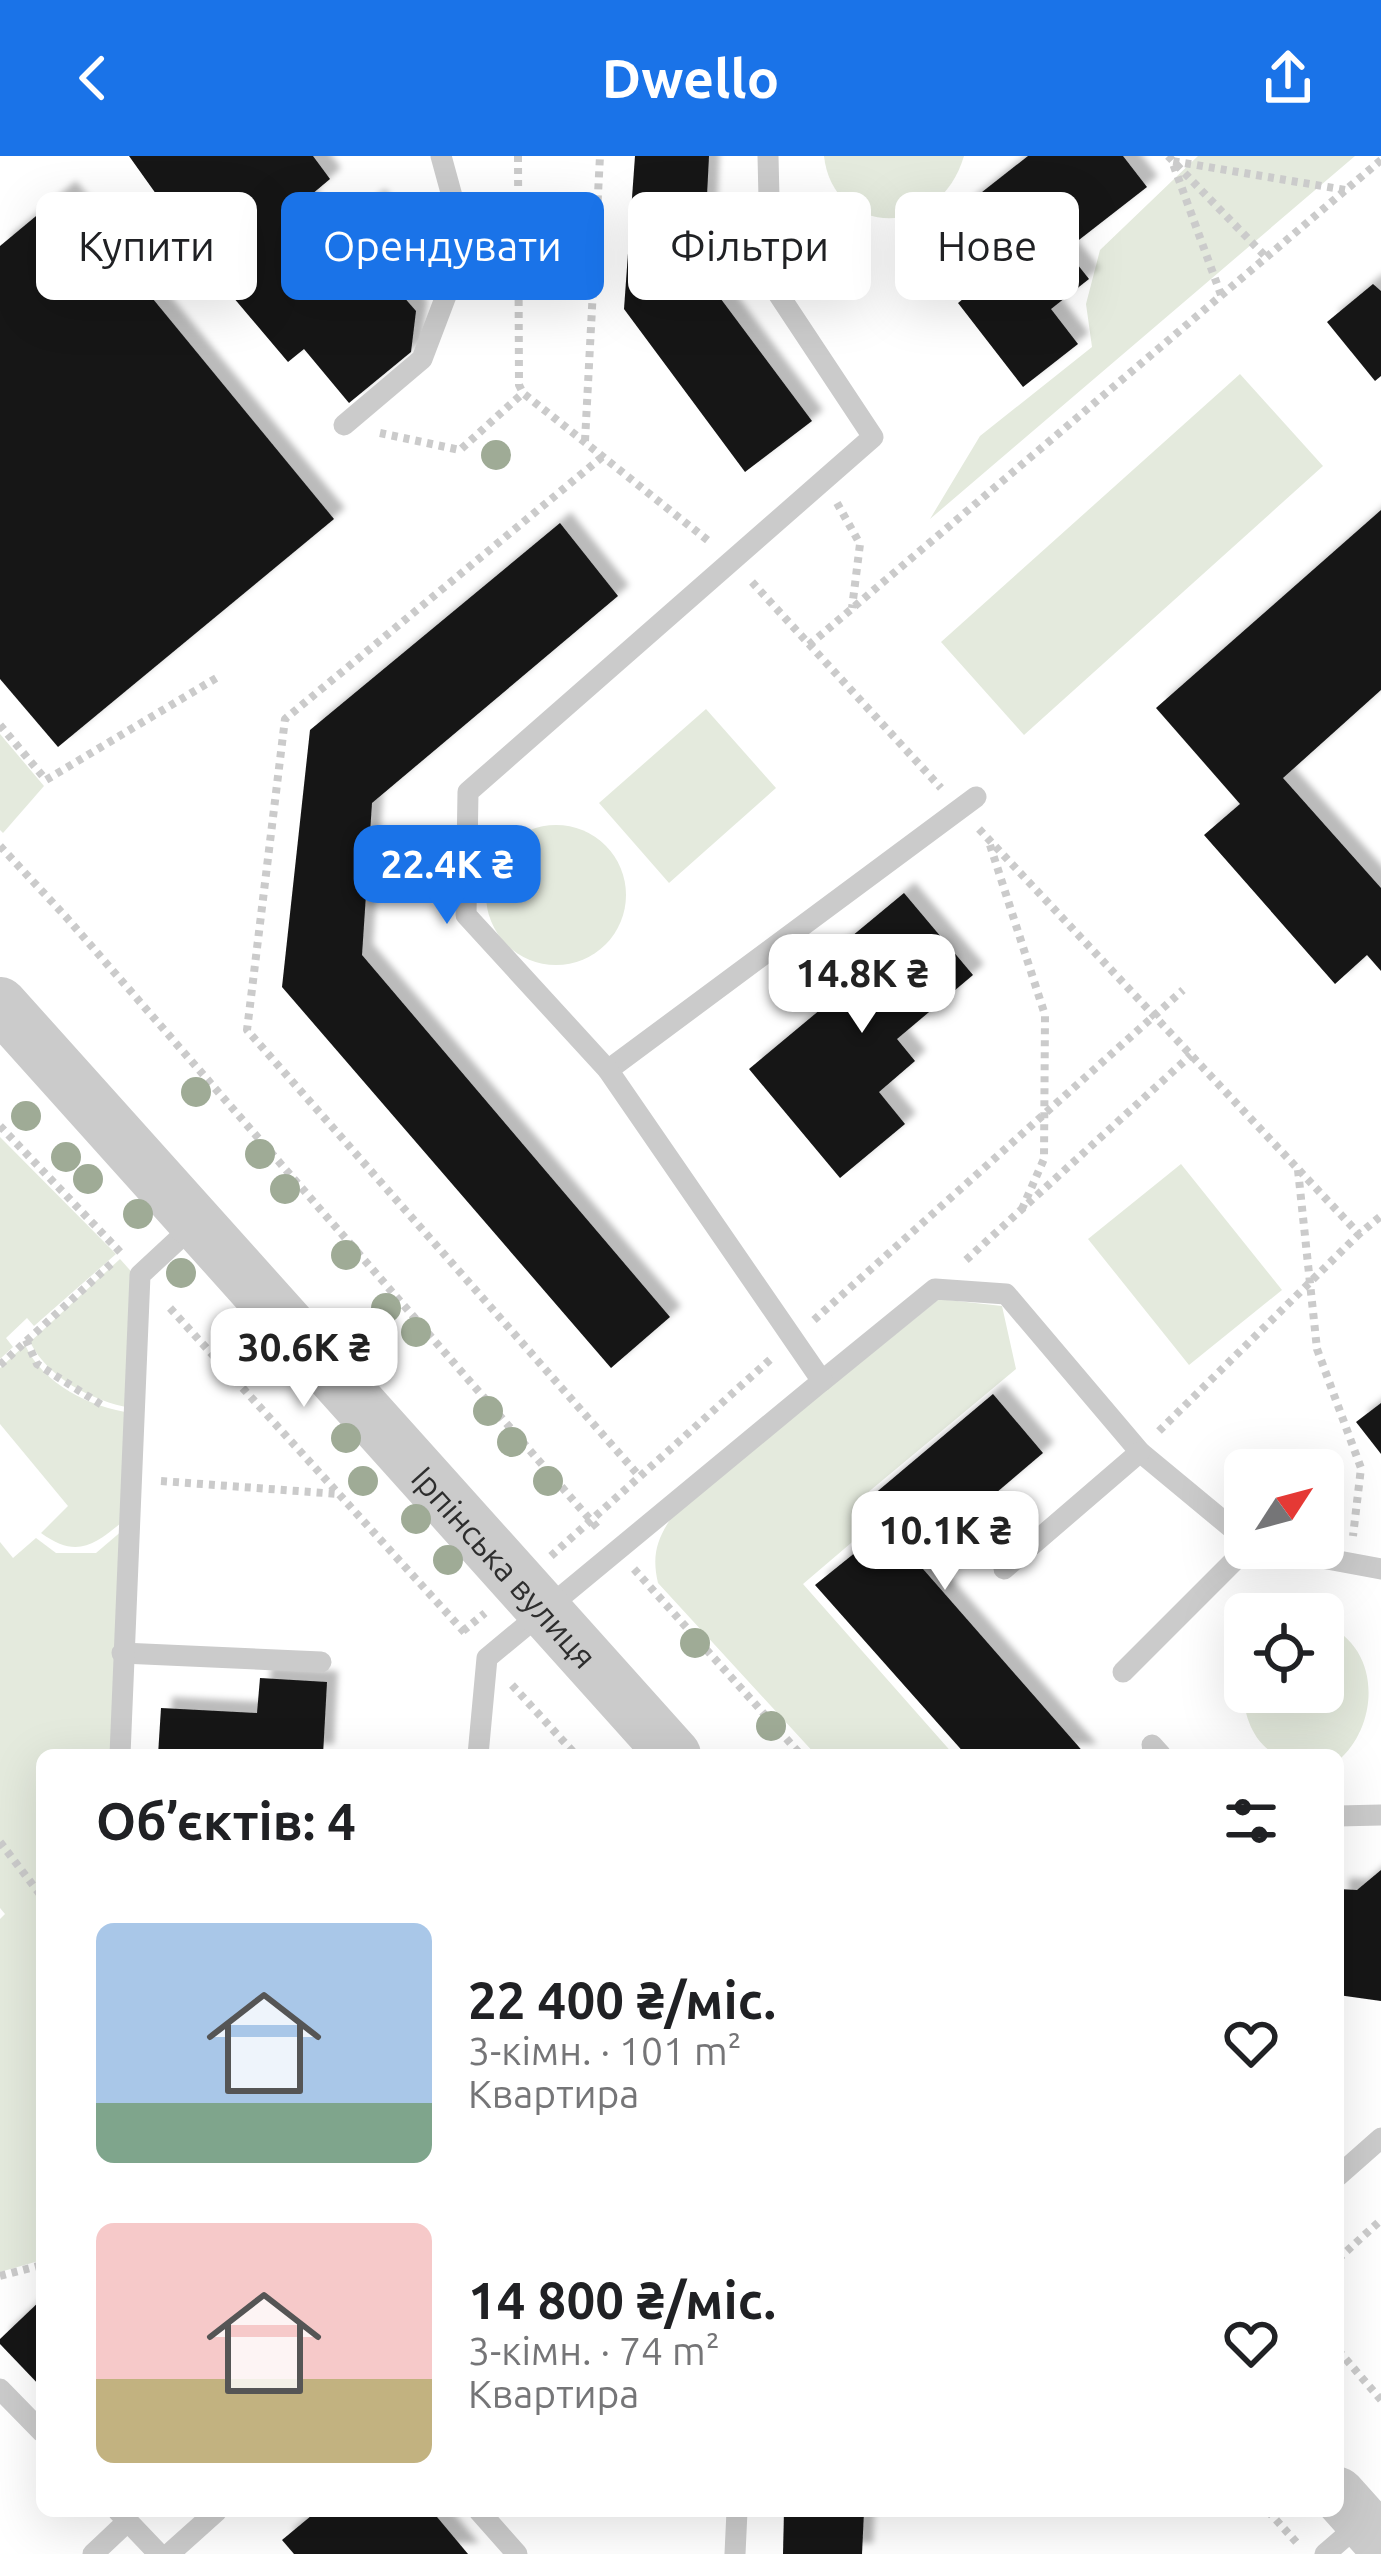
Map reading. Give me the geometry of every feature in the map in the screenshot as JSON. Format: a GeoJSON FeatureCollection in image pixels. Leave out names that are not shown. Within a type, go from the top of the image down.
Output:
{"type":"FeatureCollection","features":[{"type":"Feature","properties":{"kind":"street","name":"Ірпінська вулиця"},"geometry":{"type":"LineString","coordinates":[[0,1004],[669,1749]]}},
{"type":"Feature","properties":{"kind":"lane"},"geometry":{"type":"LineString","coordinates":[[344,425],[422,358],[455,272],[461,229],[440,156]]}},
{"type":"Feature","properties":{"kind":"lane"},"geometry":{"type":"LineString","coordinates":[[768,156],[771,283],[873,437],[468,792],[466,914],[608,1070],[822,1381]]}},
{"type":"Feature","properties":{"kind":"lane"},"geometry":{"type":"LineString","coordinates":[[608,1070],[969,803]]}},
{"type":"Feature","properties":{"kind":"lane"},"geometry":{"type":"LineString","coordinates":[[120,1749],[140,1275],[196,1222]]}},
{"type":"Feature","properties":{"kind":"lane"},"geometry":{"type":"LineString","coordinates":[[479,1749],[487,1658],[935,1288],[1006,1294],[1139,1452],[1224,1525]]}},
{"type":"Feature","properties":{"kind":"lane"},"geometry":{"type":"LineString","coordinates":[[1004,1569],[1139,1452]]}},
{"type":"Feature","properties":{"kind":"lane"},"geometry":{"type":"LineString","coordinates":[[1344,1564],[1381,1570]]}},
{"type":"Feature","properties":{"kind":"lane"},"geometry":{"type":"LineString","coordinates":[[1123,1672],[1224,1567]]}},
{"type":"Feature","properties":{"kind":"lane"},"geometry":{"type":"LineString","coordinates":[[122,1653],[321,1662]]}},
{"type":"Feature","properties":{"kind":"lane"},"geometry":{"type":"LineString","coordinates":[[1344,1816],[1381,1815]]}},
{"type":"Feature","properties":{"kind":"lane"},"geometry":{"type":"LineString","coordinates":[[1344,2171],[1381,2138]]}},
{"type":"Feature","properties":{"kind":"lane"},"geometry":{"type":"LineString","coordinates":[[0,2389],[36,2426]]}},
{"type":"Feature","properties":{"kind":"lane"},"geometry":{"type":"LineString","coordinates":[[92,2554],[122,2517]]}},
{"type":"Feature","properties":{"kind":"lane"},"geometry":{"type":"LineString","coordinates":[[124,2517],[159,2554]]}},
{"type":"Feature","properties":{"kind":"lane"},"geometry":{"type":"LineString","coordinates":[[169,2554],[210,2517]]}},
{"type":"Feature","properties":{"kind":"lane"},"geometry":{"type":"LineString","coordinates":[[484,2517],[517,2554]]}},
{"type":"Feature","properties":{"kind":"lane"},"geometry":{"type":"LineString","coordinates":[[735,2554],[737,2517]]}},
{"type":"Feature","properties":{"kind":"path"},"geometry":{"type":"LineString","coordinates":[[518,156],[519,385],[523,393],[733,561],[809,645],[969,803],[988,838],[1045,1016],[1044,1159],[1022,1209]]}},
{"type":"Feature","properties":{"kind":"path"},"geometry":{"type":"LineString","coordinates":[[585,442],[600,156]]}},
{"type":"Feature","properties":{"kind":"path"},"geometry":{"type":"LineString","coordinates":[[1170,158],[1346,190]]}},
{"type":"Feature","properties":{"kind":"path"},"geometry":{"type":"LineString","coordinates":[[1170,158],[1268,257]]}},
{"type":"Feature","properties":{"kind":"path"},"geometry":{"type":"LineString","coordinates":[[1170,158],[1221,296]]}},
{"type":"Feature","properties":{"kind":"path"},"geometry":{"type":"LineString","coordinates":[[809,645],[1381,160]]}},
{"type":"Feature","properties":{"kind":"path"},"geometry":{"type":"LineString","coordinates":[[344,425],[460,451],[523,393]]}},
{"type":"Feature","properties":{"kind":"path"},"geometry":{"type":"LineString","coordinates":[[602,457],[285,719],[247,1030],[640,1477]]}},
{"type":"Feature","properties":{"kind":"path"},"geometry":{"type":"LineString","coordinates":[[825,480],[860,544],[852,609]]}},
{"type":"Feature","properties":{"kind":"path"},"geometry":{"type":"LineString","coordinates":[[0,725],[46,780],[218,677]]}},
{"type":"Feature","properties":{"kind":"path"},"geometry":{"type":"LineString","coordinates":[[988,838],[1359,1234]]}},
{"type":"Feature","properties":{"kind":"path"},"geometry":{"type":"LineString","coordinates":[[0,846],[615,1549],[797,1749]]}},
{"type":"Feature","properties":{"kind":"path"},"geometry":{"type":"LineString","coordinates":[[1155,1016],[1184,990]]}},
{"type":"Feature","properties":{"kind":"path"},"geometry":{"type":"LineString","coordinates":[[935,1288],[1191,1055]]}},
{"type":"Feature","properties":{"kind":"path"},"geometry":{"type":"LineString","coordinates":[[0,1126],[570,1749]]}},
{"type":"Feature","properties":{"kind":"path"},"geometry":{"type":"LineString","coordinates":[[1298,1168],[1318,1349],[1360,1468],[1349,1565]]}},
{"type":"Feature","properties":{"kind":"path"},"geometry":{"type":"LineString","coordinates":[[1139,1452],[1201,1386],[1381,1216]]}},
{"type":"Feature","properties":{"kind":"path"},"geometry":{"type":"LineString","coordinates":[[0,1365],[122,1254]]}},
{"type":"Feature","properties":{"kind":"path"},"geometry":{"type":"LineString","coordinates":[[26,1340],[37,1364],[98,1406],[134,1412]]}},
{"type":"Feature","properties":{"kind":"path"},"geometry":{"type":"LineString","coordinates":[[130,1476],[175,1484],[340,1495]]}},
{"type":"Feature","properties":{"kind":"path"},"geometry":{"type":"LineString","coordinates":[[0,1843],[36,1889]]}},
{"type":"Feature","properties":{"kind":"path"},"geometry":{"type":"LineString","coordinates":[[1344,2254],[1381,2220]]}},
{"type":"Feature","properties":{"kind":"path"},"geometry":{"type":"LineString","coordinates":[[0,2276],[36,2267]]}},
{"type":"Feature","properties":{"kind":"path"},"geometry":{"type":"LineString","coordinates":[[1344,2357],[1381,2400]]}},
{"type":"Feature","properties":{"kind":"path"},"geometry":{"type":"LineString","coordinates":[[1273,2517],[1307,2554]]}},
{"type":"Feature","properties":{"kind":"shaded area"},"geometry":{"type":"Polygon","coordinates":[[[824,156],[964,156],[943,192],[895,192],[895,217],[871,215],[871,192],[839,192],[824,156]]]}},
{"type":"Feature","properties":{"kind":"shaded area"},"geometry":{"type":"Polygon","coordinates":[[[1198,156],[1355,156],[930,519],[980,436],[1092,347],[1086,304],[1100,250],[1198,156]]]}},
{"type":"Feature","properties":{"kind":"shaded area"},"geometry":{"type":"Polygon","coordinates":[[[1240,374],[1323,466],[1024,735],[941,642],[1240,374]]]}},
{"type":"Feature","properties":{"kind":"shaded area"},"geometry":{"type":"Polygon","coordinates":[[[706,709],[776,788],[669,883],[599,803],[706,709]]]}},
{"type":"Feature","properties":{"kind":"shaded area"},"geometry":{"type":"Polygon","coordinates":[[[0,734],[44,786],[3,833],[0,830],[0,734]]]}},
{"type":"Feature","properties":{"kind":"shaded area"},"geometry":{"type":"Polygon","coordinates":[[[556,825],[583,830],[606,845],[621,868],[626,895],[621,922],[606,945],[583,960],[556,965],[529,960],[506,945],[491,922],[486,895],[491,868],[506,845],[529,830],[556,825]]]}},
{"type":"Feature","properties":{"kind":"shaded area"},"geometry":{"type":"Polygon","coordinates":[[[0,1137],[116,1254],[34,1326],[27,1318],[6,1338],[13,1347],[0,1359],[0,1137]]]}},
{"type":"Feature","properties":{"kind":"shaded area"},"geometry":{"type":"Polygon","coordinates":[[[1181,1164],[1282,1290],[1189,1365],[1088,1239],[1181,1164]]]}},
{"type":"Feature","properties":{"kind":"shaded area"},"geometry":{"type":"Polygon","coordinates":[[[120,1259],[137,1278],[131,1408],[73,1386],[48,1367],[30,1342],[120,1259]]]}},
{"type":"Feature","properties":{"kind":"shaded area"},"geometry":{"type":"Polygon","coordinates":[[[939,1299],[1002,1306],[1016,1369],[854,1504],[871,1526],[803,1584],[949,1749],[810,1749],[658,1583],[658,1546],[675,1512],[939,1299]]]}},
{"type":"Feature","properties":{"kind":"shaded area"},"geometry":{"type":"Polygon","coordinates":[[[25,1345],[44,1372],[70,1392],[132,1413],[126,1519],[86,1546],[66,1546],[41,1533],[68,1506],[0,1424],[0,1368],[25,1345]]]}},
{"type":"Feature","properties":{"kind":"shaded area"},"geometry":{"type":"Polygon","coordinates":[[[123,1530],[111,1749],[36,1749],[36,2262],[0,2272],[0,1919],[5,1914],[0,1908],[0,1542],[13,1558],[36,1538],[56,1553],[96,1553],[123,1530]]]}},
{"type":"Feature","properties":{"kind":"shaded area"},"geometry":{"type":"Polygon","coordinates":[[[1344,1636],[1356,1649],[1365,1667],[1367,1707],[1362,1727],[1344,1754],[1344,1749],[1269,1749],[1247,1713],[1344,1713],[1344,1636]]]}},
{"type":"Feature","properties":{"kind":"building"},"geometry":{"type":"Polygon","coordinates":[[[129,156],[313,156],[330,179],[315,192],[281,192],[281,300],[406,300],[416,311],[411,352],[349,403],[304,349],[288,362],[236,300],[257,300],[257,192],[155,192],[129,156]]]}},
{"type":"Feature","properties":{"kind":"building"},"geometry":{"type":"Polygon","coordinates":[[[635,156],[709,156],[707,192],[632,192],[635,156]]]}},
{"type":"Feature","properties":{"kind":"building"},"geometry":{"type":"Polygon","coordinates":[[[1028,156],[1123,156],[1147,187],[1079,240],[1079,192],[982,192],[1028,156]]]}},
{"type":"Feature","properties":{"kind":"building"},"geometry":{"type":"Polygon","coordinates":[[[36,216],[36,300],[154,300],[334,519],[58,747],[0,679],[0,246],[36,216]]]}},
{"type":"Feature","properties":{"kind":"building"},"geometry":{"type":"Polygon","coordinates":[[[628,253],[628,300],[722,300],[812,421],[745,472],[624,309],[628,253]]]}},
{"type":"Feature","properties":{"kind":"building"},"geometry":{"type":"Polygon","coordinates":[[[1079,266],[1089,279],[1079,287],[1079,266]]]}},
{"type":"Feature","properties":{"kind":"building"},"geometry":{"type":"Polygon","coordinates":[[[1373,284],[1381,291],[1381,376],[1375,381],[1327,322],[1373,284]]]}},
{"type":"Feature","properties":{"kind":"building"},"geometry":{"type":"Polygon","coordinates":[[[1062,300],[1051,309],[1078,344],[1023,387],[958,303],[1062,300]]]}},
{"type":"Feature","properties":{"kind":"building"},"geometry":{"type":"Polygon","coordinates":[[[1381,510],[1381,690],[1283,778],[1381,888],[1381,971],[1367,955],[1335,984],[1204,835],[1240,804],[1156,708],[1381,510]]]}},
{"type":"Feature","properties":{"kind":"building"},"geometry":{"type":"Polygon","coordinates":[[[560,523],[618,596],[372,803],[362,955],[670,1317],[611,1368],[282,987],[310,730],[560,523]]]}},
{"type":"Feature","properties":{"kind":"building"},"geometry":{"type":"Polygon","coordinates":[[[904,893],[973,975],[897,1039],[915,1061],[879,1092],[905,1124],[840,1178],[749,1069],[851,984],[828,956],[904,893]]]}},
{"type":"Feature","properties":{"kind":"building"},"geometry":{"type":"Polygon","coordinates":[[[993,1394],[1043,1453],[916,1561],[1081,1749],[961,1749],[815,1585],[887,1527],[866,1501],[993,1394]]]}},
{"type":"Feature","properties":{"kind":"building"},"geometry":{"type":"Polygon","coordinates":[[[1381,1403],[1381,1454],[1356,1422],[1381,1403]]]}},
{"type":"Feature","properties":{"kind":"building"},"geometry":{"type":"Polygon","coordinates":[[[260,1678],[327,1682],[323,1749],[158,1749],[161,1708],[257,1713],[260,1678]]]}},
{"type":"Feature","properties":{"kind":"building"},"geometry":{"type":"Polygon","coordinates":[[[1381,1870],[1381,2001],[1344,1996],[1344,1889],[1357,1890],[1381,1870]]]}},
{"type":"Feature","properties":{"kind":"building"},"geometry":{"type":"Polygon","coordinates":[[[36,2305],[36,2382],[0,2344],[36,2305]]]}},
{"type":"Feature","properties":{"kind":"building"},"geometry":{"type":"Polygon","coordinates":[[[310,2517],[437,2517],[468,2554],[294,2554],[282,2540],[310,2517]]]}},
{"type":"Feature","properties":{"kind":"building"},"geometry":{"type":"Polygon","coordinates":[[[784,2517],[864,2517],[862,2554],[783,2554],[784,2517]]]}}]}
